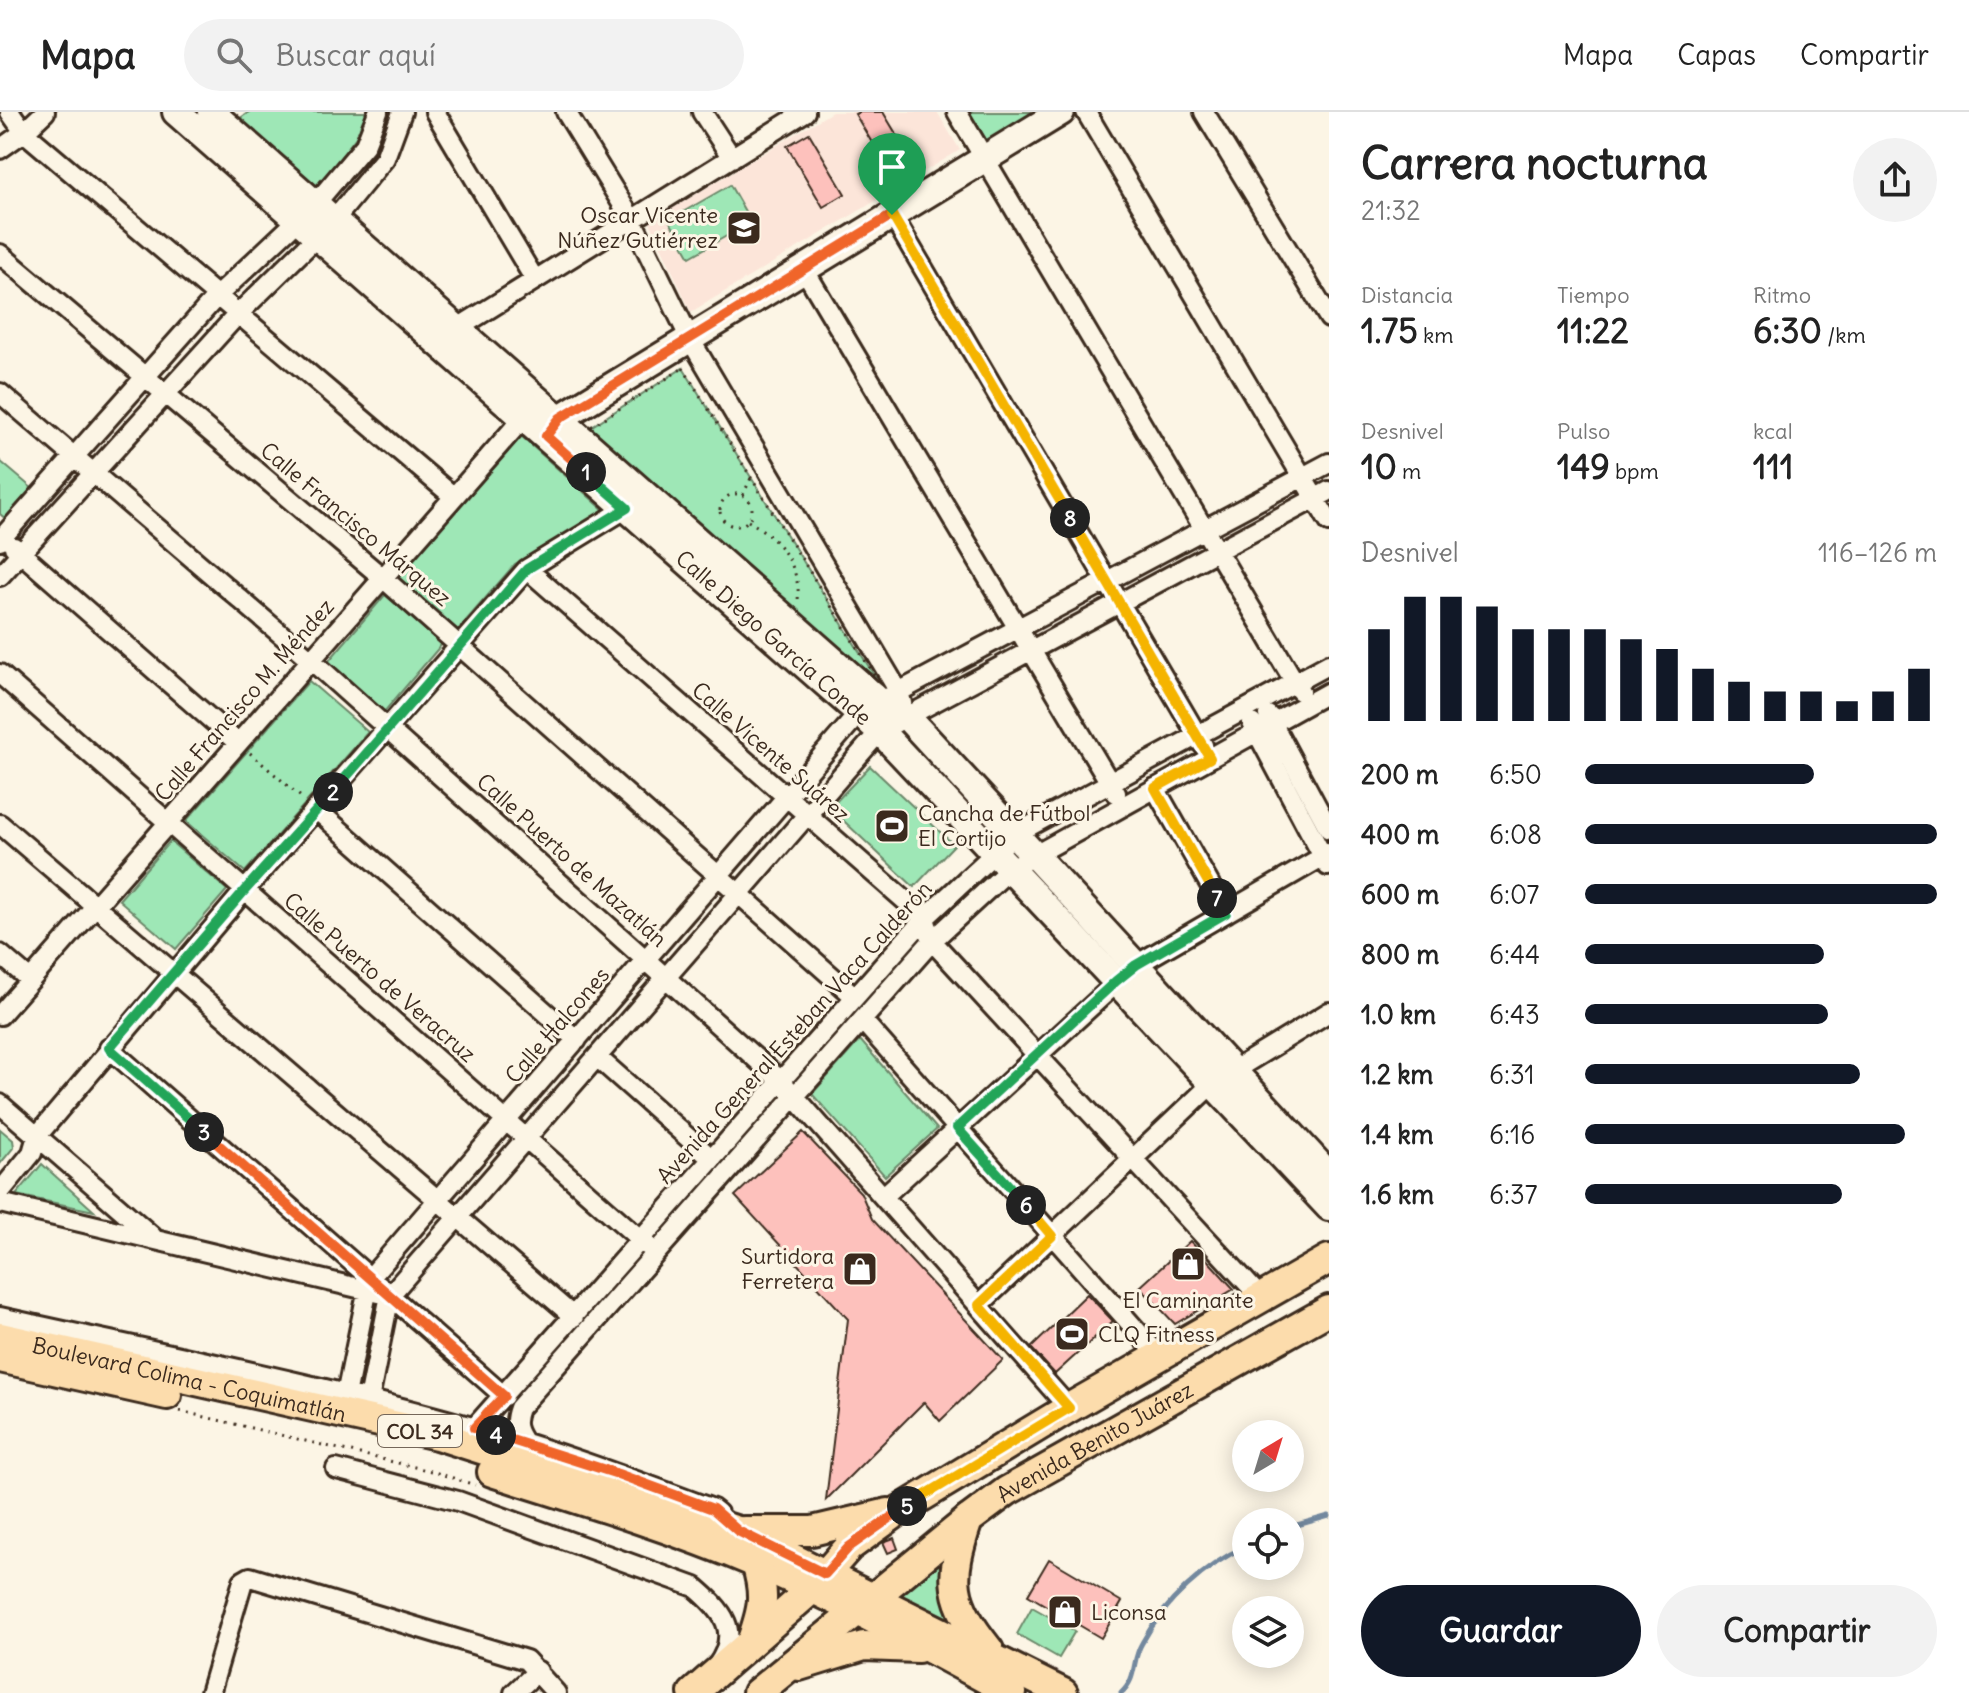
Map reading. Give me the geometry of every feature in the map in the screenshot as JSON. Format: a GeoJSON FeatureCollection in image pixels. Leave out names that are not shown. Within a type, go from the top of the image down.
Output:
{"type":"FeatureCollection","features":[{"type":"Feature","properties":{"kind":"main road","name":"Avenida Benito Juárez"},"geometry":{"type":"LineString","coordinates":[[700,1686],[819,1581],[849,1547],[900,1510],[1069,1408],[1329,1259]]}},
{"type":"Feature","properties":{"kind":"main road","name":"Avenida Benito Juárez"},"geometry":{"type":"LineString","coordinates":[[757,1693],[1007,1491],[1329,1310]]}},
{"type":"Feature","properties":{"kind":"main road","name":"Boulevard Colima - Coquimatlán"},"geometry":{"type":"LineString","coordinates":[[0,1337],[437,1435],[738,1531],[819,1581],[867,1604]]}},
{"type":"Feature","properties":{"kind":"main road","name":"Boulevard Colima - Coquimatlán"},"geometry":{"type":"LineString","coordinates":[[0,1358],[428,1452],[644,1520],[756,1563],[819,1581]]}},
{"type":"Feature","properties":{"kind":"main road"},"geometry":{"type":"LineString","coordinates":[[738,1531],[812,1531],[900,1510]]}},
{"type":"Feature","properties":{"kind":"main road"},"geometry":{"type":"LineString","coordinates":[[968,1520],[957,1553],[954,1578],[958,1603],[967,1624],[994,1657]]}},
{"type":"Feature","properties":{"kind":"main road"},"geometry":{"type":"LineString","coordinates":[[752,1641],[764,1605],[756,1563]]}},
{"type":"Feature","properties":{"kind":"main road"},"geometry":{"type":"LineString","coordinates":[[867,1604],[931,1649],[1012,1693]]}},
{"type":"Feature","properties":{"kind":"main road"},"geometry":{"type":"LineString","coordinates":[[867,1604],[994,1657],[1063,1693]]}},
{"type":"Feature","properties":{"kind":"main road"},"geometry":{"type":"LineString","coordinates":[[783,1670],[864,1646],[931,1649]]}},
{"type":"Feature","properties":{"kind":"street"},"geometry":{"type":"LineString","coordinates":[[10,112],[24,132],[454,497]]}},
{"type":"Feature","properties":{"kind":"street"},"geometry":{"type":"LineString","coordinates":[[0,149],[45,112]]}},
{"type":"Feature","properties":{"kind":"street","name":"Calle Diego García Conde"},"geometry":{"type":"LineString","coordinates":[[176,112],[218,121],[317,219],[449,336],[886,706],[1034,855],[1126,973]]}},
{"type":"Feature","properties":{"kind":"street"},"geometry":{"type":"LineString","coordinates":[[0,576],[238,314],[317,219],[365,145],[378,112]]}},
{"type":"Feature","properties":{"kind":"street"},"geometry":{"type":"LineString","coordinates":[[238,743],[1,537],[217,296],[317,219],[385,158],[402,112]]}},
{"type":"Feature","properties":{"kind":"street"},"geometry":{"type":"LineString","coordinates":[[435,112],[535,280]]}},
{"type":"Feature","properties":{"kind":"street"},"geometry":{"type":"LineString","coordinates":[[566,112],[632,220],[690,339],[886,706]]}},
{"type":"Feature","properties":{"kind":"street"},"geometry":{"type":"LineString","coordinates":[[702,112],[732,158]]}},
{"type":"Feature","properties":{"kind":"street"},"geometry":{"type":"LineString","coordinates":[[449,336],[805,112]]}},
{"type":"Feature","properties":{"kind":"street"},"geometry":{"type":"LineString","coordinates":[[957,112],[1307,704]]}},
{"type":"Feature","properties":{"kind":"street"},"geometry":{"type":"LineString","coordinates":[[553,427],[690,339],[1061,112]]}},
{"type":"Feature","properties":{"kind":"street"},"geometry":{"type":"LineString","coordinates":[[1086,112],[1302,477],[1322,494],[1329,522]]}},
{"type":"Feature","properties":{"kind":"street"},"geometry":{"type":"LineString","coordinates":[[1204,112],[1329,318]]}},
{"type":"Feature","properties":{"kind":"street"},"geometry":{"type":"LineString","coordinates":[[892,215],[1210,758]]}},
{"type":"Feature","properties":{"kind":"street","name":"Calle Francisco Márquez"},"geometry":{"type":"LineString","coordinates":[[0,254],[383,578],[855,997]]}},
{"type":"Feature","properties":{"kind":"street"},"geometry":{"type":"LineString","coordinates":[[804,269],[1123,806]]}},
{"type":"Feature","properties":{"kind":"street","name":"Calle Diego García Conde"},"geometry":{"type":"LineString","coordinates":[[449,336],[524,417],[553,427],[627,508],[886,706]]}},
{"type":"Feature","properties":{"kind":"street","name":"Calle Puerto de Mazatlán"},"geometry":{"type":"LineString","coordinates":[[0,393],[311,660],[781,1081],[1069,1408]]}},
{"type":"Feature","properties":{"kind":"street","name":"Calle Francisco M. Méndez"},"geometry":{"type":"LineString","coordinates":[[0,1015],[524,417]]}},
{"type":"Feature","properties":{"kind":"street"},"geometry":{"type":"LineString","coordinates":[[886,706],[1018,628],[1329,463]]}},
{"type":"Feature","properties":{"kind":"street"},"geometry":{"type":"LineString","coordinates":[[886,706],[1031,650],[1322,494]]}},
{"type":"Feature","properties":{"kind":"street"},"geometry":{"type":"LineString","coordinates":[[0,1192],[32,1153],[37,1136],[109,1048],[527,569],[627,508]]}},
{"type":"Feature","properties":{"kind":"street","name":"Calle Vicente Suárez"},"geometry":{"type":"LineString","coordinates":[[527,569],[925,918]]}},
{"type":"Feature","properties":{"kind":"street","name":"Avenida General Esteban Vaca Calderón"},"geometry":{"type":"LineString","coordinates":[[525,1444],[514,1420],[519,1408],[1002,861],[1015,834],[1329,664]]}},
{"type":"Feature","properties":{"kind":"street","name":"Calle Puerto de Veracruz"},"geometry":{"type":"LineString","coordinates":[[0,674],[656,1253]]}},
{"type":"Feature","properties":{"kind":"street","name":"Avenida General Esteban Vaca Calderón"},"geometry":{"type":"LineString","coordinates":[[474,1428],[925,918],[1002,861],[1034,855],[1329,692]]}},
{"type":"Feature","properties":{"kind":"street","name":"Calle Diego García Conde"},"geometry":{"type":"LineString","coordinates":[[886,706],[880,731],[1002,861],[1126,973],[1223,1077],[1329,1207]]}},
{"type":"Feature","properties":{"kind":"street","name":"Calle Halcones"},"geometry":{"type":"LineString","coordinates":[[346,1395],[369,1284],[786,797],[886,706]]}},
{"type":"Feature","properties":{"kind":"street"},"geometry":{"type":"LineString","coordinates":[[883,1197],[1126,973],[1226,913],[1327,859],[1253,706]]}},
{"type":"Feature","properties":{"kind":"street"},"geometry":{"type":"LineString","coordinates":[[1265,728],[1329,829]]}},
{"type":"Feature","properties":{"kind":"street"},"geometry":{"type":"LineString","coordinates":[[369,1400],[390,1295],[880,731]]}},
{"type":"Feature","properties":{"kind":"street"},"geometry":{"type":"LineString","coordinates":[[1155,788],[1226,913]]}},
{"type":"Feature","properties":{"kind":"street"},"geometry":{"type":"LineString","coordinates":[[317,810],[577,1040]]}},
{"type":"Feature","properties":{"kind":"street"},"geometry":{"type":"LineString","coordinates":[[0,824],[574,1317]]}},
{"type":"Feature","properties":{"kind":"street"},"geometry":{"type":"LineString","coordinates":[[925,918],[932,941],[1262,1299]]}},
{"type":"Feature","properties":{"kind":"street"},"geometry":{"type":"LineString","coordinates":[[0,954],[30,980]]}},
{"type":"Feature","properties":{"kind":"street"},"geometry":{"type":"LineString","coordinates":[[979,1305],[1223,1077],[1329,1012]]}},
{"type":"Feature","properties":{"kind":"street"},"geometry":{"type":"LineString","coordinates":[[862,1020],[1160,1357]]}},
{"type":"Feature","properties":{"kind":"street"},"geometry":{"type":"LineString","coordinates":[[109,1048],[369,1284],[390,1295],[504,1396]]}},
{"type":"Feature","properties":{"kind":"street"},"geometry":{"type":"LineString","coordinates":[[597,1057],[712,1159]]}},
{"type":"Feature","properties":{"kind":"street","name":"Calle Diego García Conde"},"geometry":{"type":"LineString","coordinates":[[1223,1077],[1329,1175]]}},
{"type":"Feature","properties":{"kind":"street"},"geometry":{"type":"LineString","coordinates":[[0,1104],[153,1237]]}},
{"type":"Feature","properties":{"kind":"street"},"geometry":{"type":"LineString","coordinates":[[739,1129],[754,1142]]}},
{"type":"Feature","properties":{"kind":"street"},"geometry":{"type":"LineString","coordinates":[[0,1203],[369,1284]]}},
{"type":"Feature","properties":{"kind":"street"},"geometry":{"type":"LineString","coordinates":[[0,1317],[369,1400],[474,1428],[713,1509],[738,1531]]}},
{"type":"Feature","properties":{"kind":"street"},"geometry":{"type":"LineString","coordinates":[[336,1469],[458,1501],[695,1587],[715,1604],[724,1616],[728,1630],[728,1645],[722,1659],[700,1686]]}},
{"type":"Feature","properties":{"kind":"street"},"geometry":{"type":"LineString","coordinates":[[212,1692],[243,1581],[250,1577],[526,1660],[556,1693]]}},
{"type":"Feature","properties":{"kind":"street"},"geometry":{"type":"LineString","coordinates":[[514,1693],[538,1671]]}},
{"type":"Feature","properties":{"kind":"path"},"geometry":{"type":"LineString","coordinates":[[683,368],[751,478],[879,683],[589,428],[683,368]]}},
{"type":"Feature","properties":{"kind":"path"},"geometry":{"type":"LineString","coordinates":[[743,495],[751,478]]}},
{"type":"Feature","properties":{"kind":"path"},"geometry":{"type":"LineString","coordinates":[[729,495],[743,495],[753,508],[748,521],[737,526],[727,523],[720,514],[721,503],[729,495]]}},
{"type":"Feature","properties":{"kind":"path"},"geometry":{"type":"LineString","coordinates":[[748,521],[772,537],[786,554],[797,580],[796,610]]}},
{"type":"Feature","properties":{"kind":"path"},"geometry":{"type":"LineString","coordinates":[[717,541],[727,523]]}},
{"type":"Feature","properties":{"kind":"path"},"geometry":{"type":"LineString","coordinates":[[786,554],[801,558]]}},
{"type":"Feature","properties":{"kind":"path"},"geometry":{"type":"LineString","coordinates":[[238,743],[317,810]]}},
{"type":"Feature","properties":{"kind":"shaded area"},"geometry":{"type":"Polygon","coordinates":[[[832,112],[937,112],[960,150],[691,312],[650,222],[832,112]]]}},
{"type":"Feature","properties":{"kind":"green space"},"geometry":{"type":"Polygon","coordinates":[[[249,112],[369,112],[362,129],[318,187],[239,119],[249,112]]]}},
{"type":"Feature","properties":{"kind":"green space"},"geometry":{"type":"Polygon","coordinates":[[[969,112],[1044,112],[990,146],[969,112]]]}},
{"type":"Feature","properties":{"kind":"green space"},"geometry":{"type":"Polygon","coordinates":[[[730,185],[751,222],[690,257],[669,220],[730,185]]]}},
{"type":"Feature","properties":{"kind":"green space"},"geometry":{"type":"Polygon","coordinates":[[[683,368],[879,683],[589,428],[683,368]]]}},
{"type":"Feature","properties":{"kind":"green space"},"geometry":{"type":"Polygon","coordinates":[[[521,436],[605,511],[515,564],[457,631],[397,579],[521,436]]]}},
{"type":"Feature","properties":{"kind":"green space"},"geometry":{"type":"Polygon","coordinates":[[[0,461],[33,489],[7,520],[0,514],[0,461]]]}},
{"type":"Feature","properties":{"kind":"green space"},"geometry":{"type":"Polygon","coordinates":[[[385,595],[442,644],[384,712],[327,663],[385,595]]]}},
{"type":"Feature","properties":{"kind":"green space"},"geometry":{"type":"Polygon","coordinates":[[[309,681],[368,732],[245,872],[186,821],[309,681]]]}},
{"type":"Feature","properties":{"kind":"green space","name":"Cancha de Fútbol El Cortijo"},"geometry":{"type":"Polygon","coordinates":[[[870,766],[954,845],[914,887],[830,808],[870,766]]]}},
{"type":"Feature","properties":{"kind":"green space"},"geometry":{"type":"Polygon","coordinates":[[[170,841],[227,890],[176,949],[119,900],[170,841]]]}},
{"type":"Feature","properties":{"kind":"green space"},"geometry":{"type":"Polygon","coordinates":[[[860,1040],[937,1129],[885,1176],[812,1094],[860,1040]]]}},
{"type":"Feature","properties":{"kind":"green space"},"geometry":{"type":"Polygon","coordinates":[[[0,1129],[13,1140],[14,1147],[0,1164],[0,1129]]]}},
{"type":"Feature","properties":{"kind":"green space"},"geometry":{"type":"Polygon","coordinates":[[[42,1164],[94,1211],[16,1195],[42,1164]]]}},
{"type":"Feature","properties":{"kind":"green space"},"geometry":{"type":"Polygon","coordinates":[[[952,1549],[972,1637],[898,1596],[952,1549]]]}},
{"type":"Feature","properties":{"kind":"green space"},"geometry":{"type":"Polygon","coordinates":[[[1032,1607],[1075,1631],[1059,1658],[1017,1634],[1032,1607]]]}},
{"type":"Feature","properties":{"kind":"building"},"geometry":{"type":"Polygon","coordinates":[[[883,112],[913,162],[891,175],[855,114],[883,112]]]}},
{"type":"Feature","properties":{"kind":"building"},"geometry":{"type":"Polygon","coordinates":[[[809,133],[845,194],[823,207],[787,146],[809,133]]]}},
{"type":"Feature","properties":{"kind":"building","name":"Surtidora Ferretera"},"geometry":{"type":"Polygon","coordinates":[[[803,1132],[861,1193],[872,1219],[1003,1360],[940,1421],[924,1402],[826,1500],[848,1319],[735,1196],[803,1132]]]}},
{"type":"Feature","properties":{"kind":"building","name":"El Caminante"},"geometry":{"type":"Polygon","coordinates":[[[1190,1241],[1234,1289],[1175,1324],[1140,1287],[1190,1241]]]}},
{"type":"Feature","properties":{"kind":"building","name":"CLQ Fitness"},"geometry":{"type":"Polygon","coordinates":[[[1087,1294],[1113,1321],[1055,1374],[1031,1348],[1087,1294]]]}},
{"type":"Feature","properties":{"kind":"building"},"geometry":{"type":"Polygon","coordinates":[[[894,1538],[898,1549],[888,1553],[883,1542],[894,1538]]]}},
{"type":"Feature","properties":{"kind":"building"},"geometry":{"type":"Polygon","coordinates":[[[1049,1559],[1122,1602],[1101,1638],[1028,1595],[1049,1559]]]}},
{"type":"Feature","properties":{"kind":"waterway"},"geometry":{"type":"LineString","coordinates":[[1304,1523],[1329,1516]]}},
{"type":"Feature","properties":{"kind":"waterway"},"geometry":{"type":"LineString","coordinates":[[1121,1693],[1130,1681],[1142,1643],[1162,1613],[1201,1574],[1232,1553]]}},
{"type":"Feature","properties":{"kind":"place","name":"Oscar Vicente Núñez Gutiérrez"},"geometry":{"type":"Point","coordinates":[744,228]}},
{"type":"Feature","properties":{"kind":"place","name":"Cancha de Fútbol El Cortijo"},"geometry":{"type":"Point","coordinates":[892,826]}},
{"type":"Feature","properties":{"kind":"place","name":"El Caminante"},"geometry":{"type":"Point","coordinates":[1188,1264]}},
{"type":"Feature","properties":{"kind":"place","name":"Surtidora Ferretera"},"geometry":{"type":"Point","coordinates":[860,1269]}},
{"type":"Feature","properties":{"kind":"place","name":"CLQ Fitness"},"geometry":{"type":"Point","coordinates":[1072,1334]}},
{"type":"Feature","properties":{"kind":"place","name":"Liconsa"},"geometry":{"type":"Point","coordinates":[1065,1612]}},
{"type":"Feature","properties":{"kind":"route"},"geometry":{"type":"LineString","coordinates":[[892,215],[1210,758],[1155,788],[1226,913],[1136,965],[957,1128],[1052,1236],[979,1305],[1069,1408],[900,1510],[849,1547],[825,1574],[738,1531],[713,1509],[618,1474],[474,1428],[504,1396],[109,1048],[527,569],[627,508],[546,436],[560,418],[892,215]]}}]}
